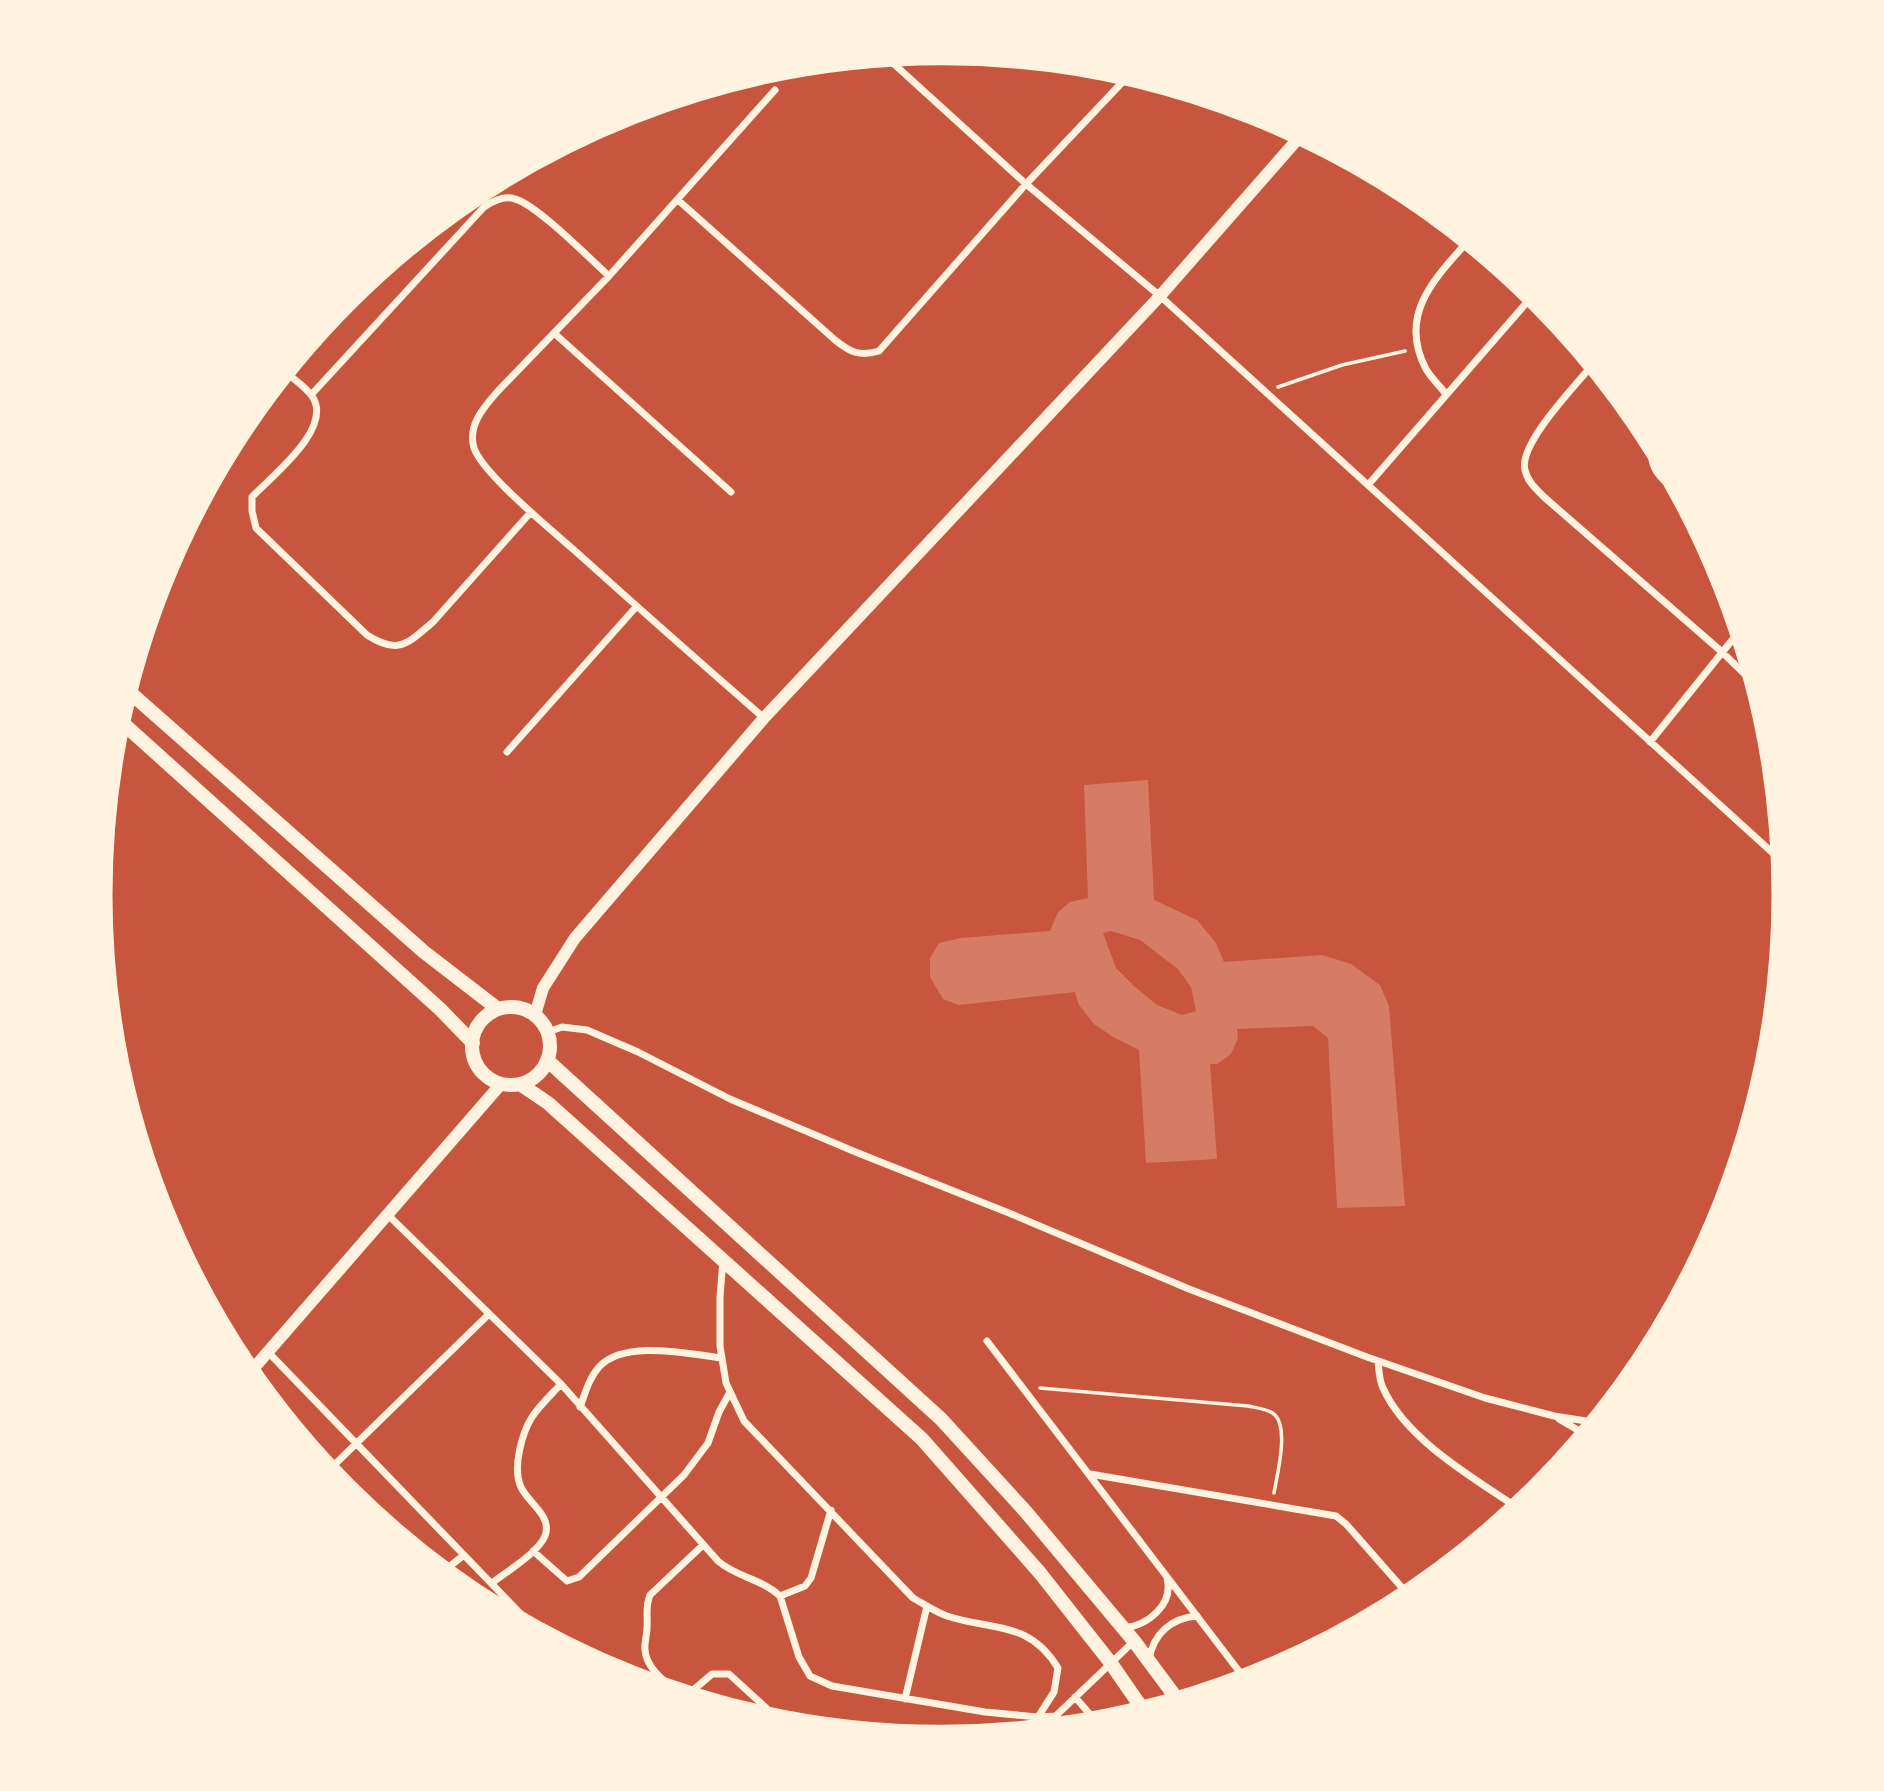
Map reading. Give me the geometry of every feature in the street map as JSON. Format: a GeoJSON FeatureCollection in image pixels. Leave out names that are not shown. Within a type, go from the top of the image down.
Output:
{"type":"FeatureCollection","features":[{"type":"Feature","properties":{"kind":"main road"},"geometry":{"type":"LineString","coordinates":[[133,695],[424,952],[498,1009]]}},
{"type":"Feature","properties":{"kind":"main road"},"geometry":{"type":"LineString","coordinates":[[126,726],[440,1009],[472,1043]]}},
{"type":"Feature","properties":{"kind":"main road"},"geometry":{"type":"LineString","coordinates":[[517,1007],[535,1015],[548,1032],[550,1051],[541,1071],[520,1084],[501,1084],[486,1076],[478,1066],[472,1043],[480,1023],[498,1009],[517,1007]]}},
{"type":"Feature","properties":{"kind":"main road"},"geometry":{"type":"LineString","coordinates":[[547,1060],[940,1419],[1026,1512],[1134,1641],[1176,1696]]}},
{"type":"Feature","properties":{"kind":"main road"},"geometry":{"type":"LineString","coordinates":[[520,1084],[548,1103],[922,1439],[1040,1573],[1110,1662],[1140,1705]]}},
{"type":"Feature","properties":{"kind":"street"},"geometry":{"type":"LineString","coordinates":[[893,63],[1026,184],[1160,296],[1774,855]]}},
{"type":"Feature","properties":{"kind":"street"},"geometry":{"type":"LineString","coordinates":[[678,200],[849,351],[863,355],[879,351],[1026,184],[1123,81]]}},
{"type":"Feature","properties":{"kind":"street"},"geometry":{"type":"LineString","coordinates":[[764,718],[531,512],[488,468],[474,448],[473,427],[498,391],[678,200],[775,90]]}},
{"type":"Feature","properties":{"kind":"street"},"geometry":{"type":"LineString","coordinates":[[535,1015],[543,988],[575,938],[764,718],[1160,296],[1296,141]]}},
{"type":"Feature","properties":{"kind":"street"},"geometry":{"type":"LineString","coordinates":[[311,395],[484,207],[496,200],[512,198],[528,205],[608,276]]}},
{"type":"Feature","properties":{"kind":"street"},"geometry":{"type":"LineString","coordinates":[[1446,394],[1427,371],[1418,349],[1416,324],[1428,288],[1464,245]]}},
{"type":"Feature","properties":{"kind":"street"},"geometry":{"type":"LineString","coordinates":[[1367,485],[1527,302]]}},
{"type":"Feature","properties":{"kind":"street"},"geometry":{"type":"LineString","coordinates":[[554,333],[731,492]]}},
{"type":"Feature","properties":{"kind":"street"},"geometry":{"type":"LineString","coordinates":[[1589,369],[1535,436],[1525,456],[1524,469],[1530,482],[1747,676]]}},
{"type":"Feature","properties":{"kind":"street"},"geometry":{"type":"LineString","coordinates":[[290,376],[311,395],[318,410],[316,425],[309,437],[253,496],[252,511],[256,528],[367,635],[384,646],[397,646],[424,629],[531,512]]}},
{"type":"Feature","properties":{"kind":"street"},"geometry":{"type":"LineString","coordinates":[[1651,457],[1651,463],[1666,481]]}},
{"type":"Feature","properties":{"kind":"street"},"geometry":{"type":"LineString","coordinates":[[507,752],[636,607]]}},
{"type":"Feature","properties":{"kind":"street"},"geometry":{"type":"LineString","coordinates":[[1650,742],[1735,636]]}},
{"type":"Feature","properties":{"kind":"street"},"geometry":{"type":"LineString","coordinates":[[548,1032],[562,1027],[587,1030],[730,1098],[858,1153],[1189,1289],[1378,1361],[1485,1398],[1554,1416],[1589,1421]]}},
{"type":"Feature","properties":{"kind":"street"},"geometry":{"type":"LineString","coordinates":[[254,1368],[501,1084]]}},
{"type":"Feature","properties":{"kind":"street"},"geometry":{"type":"LineString","coordinates":[[387,1213],[561,1384],[727,1570],[773,1589],[780,1596],[790,1636],[810,1675],[832,1686],[905,1699],[985,1712],[1056,1716]]}},
{"type":"Feature","properties":{"kind":"street"},"geometry":{"type":"LineString","coordinates":[[723,1260],[720,1297],[722,1358],[726,1383],[744,1421],[912,1598],[947,1616],[1001,1626],[1025,1636],[1048,1652],[1058,1668],[1054,1692],[1038,1717]]}},
{"type":"Feature","properties":{"kind":"street"},"geometry":{"type":"LineString","coordinates":[[334,1466],[489,1314]]}},
{"type":"Feature","properties":{"kind":"street"},"geometry":{"type":"LineString","coordinates":[[987,1340],[1241,1674]]}},
{"type":"Feature","properties":{"kind":"street"},"geometry":{"type":"LineString","coordinates":[[580,1407],[594,1375],[610,1357],[652,1349],[722,1358]]}},
{"type":"Feature","properties":{"kind":"street"},"geometry":{"type":"LineString","coordinates":[[268,1352],[492,1583],[515,1611]]}},
{"type":"Feature","properties":{"kind":"street"},"geometry":{"type":"LineString","coordinates":[[1378,1361],[1381,1385],[1392,1405],[1411,1427],[1438,1452],[1512,1504]]}},
{"type":"Feature","properties":{"kind":"street"},"geometry":{"type":"LineString","coordinates":[[492,1583],[533,1551],[545,1536],[546,1522],[520,1486],[517,1471],[521,1447],[532,1417],[561,1384]]}},
{"type":"Feature","properties":{"kind":"street"},"geometry":{"type":"LineString","coordinates":[[533,1551],[560,1577],[567,1581],[574,1580],[684,1475],[708,1444],[719,1412],[730,1392]]}},
{"type":"Feature","properties":{"kind":"street"},"geometry":{"type":"LineString","coordinates":[[1554,1416],[1581,1432]]}},
{"type":"Feature","properties":{"kind":"street"},"geometry":{"type":"LineString","coordinates":[[1090,1474],[1336,1516],[1404,1590]]}},
{"type":"Feature","properties":{"kind":"street"},"geometry":{"type":"LineString","coordinates":[[780,1596],[805,1586],[811,1578],[831,1510]]}},
{"type":"Feature","properties":{"kind":"street"},"geometry":{"type":"LineString","coordinates":[[665,1682],[647,1659],[646,1605],[650,1595],[703,1545]]}},
{"type":"Feature","properties":{"kind":"street"},"geometry":{"type":"LineString","coordinates":[[448,1567],[464,1555]]}},
{"type":"Feature","properties":{"kind":"street"},"geometry":{"type":"LineString","coordinates":[[1122,1628],[1135,1627],[1155,1614],[1167,1595],[1166,1575]]}},
{"type":"Feature","properties":{"kind":"street"},"geometry":{"type":"LineString","coordinates":[[905,1699],[927,1606]]}},
{"type":"Feature","properties":{"kind":"street"},"geometry":{"type":"LineString","coordinates":[[1149,1660],[1156,1636],[1165,1627],[1183,1618],[1197,1616]]}},
{"type":"Feature","properties":{"kind":"street"},"geometry":{"type":"LineString","coordinates":[[1048,1723],[1134,1641]]}},
{"type":"Feature","properties":{"kind":"street"},"geometry":{"type":"LineString","coordinates":[[691,1690],[712,1674],[729,1674],[770,1712]]}},
{"type":"Feature","properties":{"kind":"street"},"geometry":{"type":"LineString","coordinates":[[1075,1697],[1091,1716]]}},
{"type":"Feature","properties":{"kind":"path"},"geometry":{"type":"LineString","coordinates":[[1267,393],[1342,365],[1418,349]]}},
{"type":"Feature","properties":{"kind":"path"},"geometry":{"type":"LineString","coordinates":[[1022,1386],[1248,1406],[1275,1415],[1281,1425],[1282,1439],[1272,1505]]}},
{"type":"Feature","properties":{"kind":"building"},"geometry":{"type":"Polygon","coordinates":[[[1148,780],[1154,900],[1197,920],[1216,943],[1224,962],[1322,955],[1351,964],[1380,985],[1389,1006],[1405,1206],[1337,1208],[1328,1038],[1313,1026],[1237,1029],[1238,1038],[1231,1054],[1217,1064],[1210,1064],[1217,1159],[1146,1163],[1139,1050],[1094,1024],[1079,1005],[1075,992],[959,1005],[943,999],[930,977],[930,958],[939,943],[961,938],[1050,931],[1058,912],[1070,902],[1088,898],[1084,785],[1148,780]],[[1111,931],[1103,933],[1116,968],[1135,987],[1157,1005],[1182,1015],[1196,1011],[1191,987],[1178,969],[1140,940],[1111,931]]]}}]}
